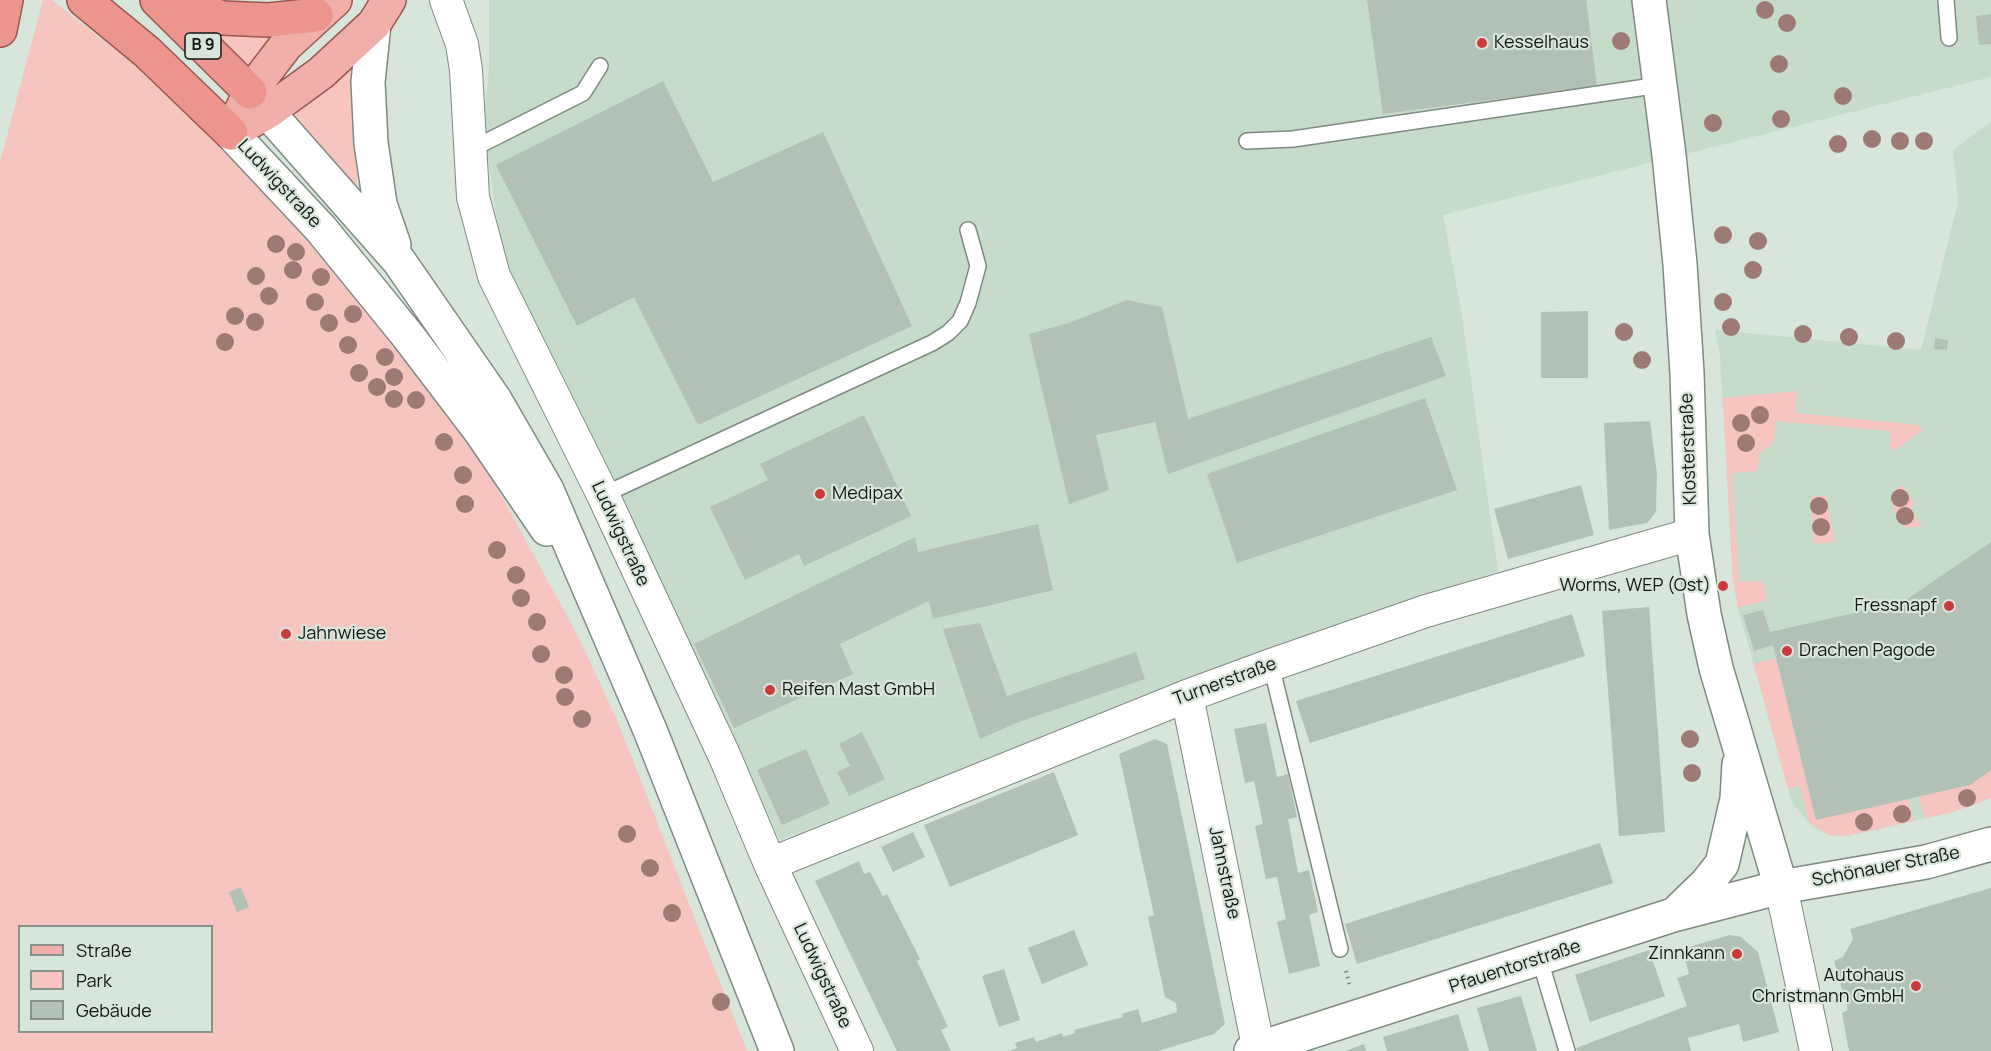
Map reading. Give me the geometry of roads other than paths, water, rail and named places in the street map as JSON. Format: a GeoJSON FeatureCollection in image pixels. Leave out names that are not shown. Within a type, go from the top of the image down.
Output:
{"type":"FeatureCollection","features":[{"type":"Feature","properties":{"kind":"highway"},"geometry":{"type":"LineString","coordinates":[[0,30],[6,0]]}},
{"type":"Feature","properties":{"kind":"highway","name":"Ludwigstraße"},"geometry":{"type":"LineString","coordinates":[[84,0],[147,52],[231,133]]}},
{"type":"Feature","properties":{"kind":"highway","name":"Ludwigstraße"},"geometry":{"type":"LineString","coordinates":[[157,0],[260,101]]}},
{"type":"Feature","properties":{"kind":"highway","name":"B 9"},"geometry":{"type":"LineString","coordinates":[[176,0],[222,18],[268,20],[325,8]]}},
{"type":"Feature","properties":{"kind":"main road","name":"Klosterstraße"},"geometry":{"type":"LineString","coordinates":[[1649,0],[1680,264],[1687,373],[1692,534],[1704,614],[1716,668],[1781,887]]}},
{"type":"Feature","properties":{"kind":"main road"},"geometry":{"type":"LineString","coordinates":[[231,133],[260,101],[286,45],[325,8]]}},
{"type":"Feature","properties":{"kind":"main road"},"geometry":{"type":"LineString","coordinates":[[260,101],[321,73],[382,12]]}},
{"type":"Feature","properties":{"kind":"main road"},"geometry":{"type":"LineString","coordinates":[[382,12],[368,82],[371,143],[380,204],[399,261]]}},
{"type":"Feature","properties":{"kind":"main road","name":"Ludwigstraße"},"geometry":{"type":"LineString","coordinates":[[260,101],[399,261],[501,410],[547,490],[595,597],[777,1051]]}},
{"type":"Feature","properties":{"kind":"main road","name":"Ludwigstraße"},"geometry":{"type":"LineString","coordinates":[[231,133],[321,229],[408,336],[481,432],[595,597]]}},
{"type":"Feature","properties":{"kind":"main road"},"geometry":{"type":"LineString","coordinates":[[1673,915],[1699,892],[1722,864],[1737,799],[1740,746]]}},
{"type":"Feature","properties":{"kind":"main road","name":"Schönauer Straße"},"geometry":{"type":"LineString","coordinates":[[1781,887],[1926,862],[1991,844]]}},
{"type":"Feature","properties":{"kind":"main road","name":"Pfauentorstraße"},"geometry":{"type":"LineString","coordinates":[[1256,1043],[1540,960],[1673,915],[1781,887]]}},
{"type":"Feature","properties":{"kind":"street","name":"Ludwigstraße"},"geometry":{"type":"LineString","coordinates":[[446,0],[462,44],[472,149],[473,197],[494,276],[603,495],[725,757],[770,864],[857,1051]]}},
{"type":"Feature","properties":{"kind":"street","name":"Turnerstraße"},"geometry":{"type":"LineString","coordinates":[[770,864],[1187,696],[1271,665],[1426,610],[1692,534]]}},
{"type":"Feature","properties":{"kind":"street","name":"Jahnstraße"},"geometry":{"type":"LineString","coordinates":[[1187,696],[1256,1043]]}},
{"type":"Feature","properties":{"kind":"street"},"geometry":{"type":"LineString","coordinates":[[1781,887],[1816,1051]]}},
{"type":"Feature","properties":{"kind":"lane"},"geometry":{"type":"LineString","coordinates":[[1946,0],[1949,38]]}},
{"type":"Feature","properties":{"kind":"lane"},"geometry":{"type":"LineString","coordinates":[[472,149],[583,93],[600,66]]}},
{"type":"Feature","properties":{"kind":"lane"},"geometry":{"type":"LineString","coordinates":[[1247,141],[1293,139],[1660,84]]}},
{"type":"Feature","properties":{"kind":"lane"},"geometry":{"type":"LineString","coordinates":[[603,495],[932,343],[948,333],[964,312],[978,266],[968,230]]}},
{"type":"Feature","properties":{"kind":"lane"},"geometry":{"type":"LineString","coordinates":[[1271,665],[1340,949]]}},
{"type":"Feature","properties":{"kind":"lane"},"geometry":{"type":"LineString","coordinates":[[1540,960],[1567,1051]]}},
{"type":"Feature","properties":{"kind":"place","name":"Kesselhaus"},"geometry":{"type":"Point","coordinates":[1482,43]}},
{"type":"Feature","properties":{"kind":"place","name":"Medipax"},"geometry":{"type":"Point","coordinates":[820,494]}},
{"type":"Feature","properties":{"kind":"place","name":"Worms, WEP (Ost)"},"geometry":{"type":"Point","coordinates":[1723,586]}},
{"type":"Feature","properties":{"kind":"place","name":"Fressnapf"},"geometry":{"type":"Point","coordinates":[1949,606]}},
{"type":"Feature","properties":{"kind":"place","name":"Jahnwiese"},"geometry":{"type":"Point","coordinates":[286,634]}},
{"type":"Feature","properties":{"kind":"place","name":"Drachen Pagode"},"geometry":{"type":"Point","coordinates":[1787,651]}},
{"type":"Feature","properties":{"kind":"place","name":"Reifen Mast GmbH"},"geometry":{"type":"Point","coordinates":[770,690]}},
{"type":"Feature","properties":{"kind":"place","name":"Zinnkann"},"geometry":{"type":"Point","coordinates":[1737,954]}},
{"type":"Feature","properties":{"kind":"place","name":"Autohaus Christmann GmbH"},"geometry":{"type":"Point","coordinates":[1916,986]}}]}
